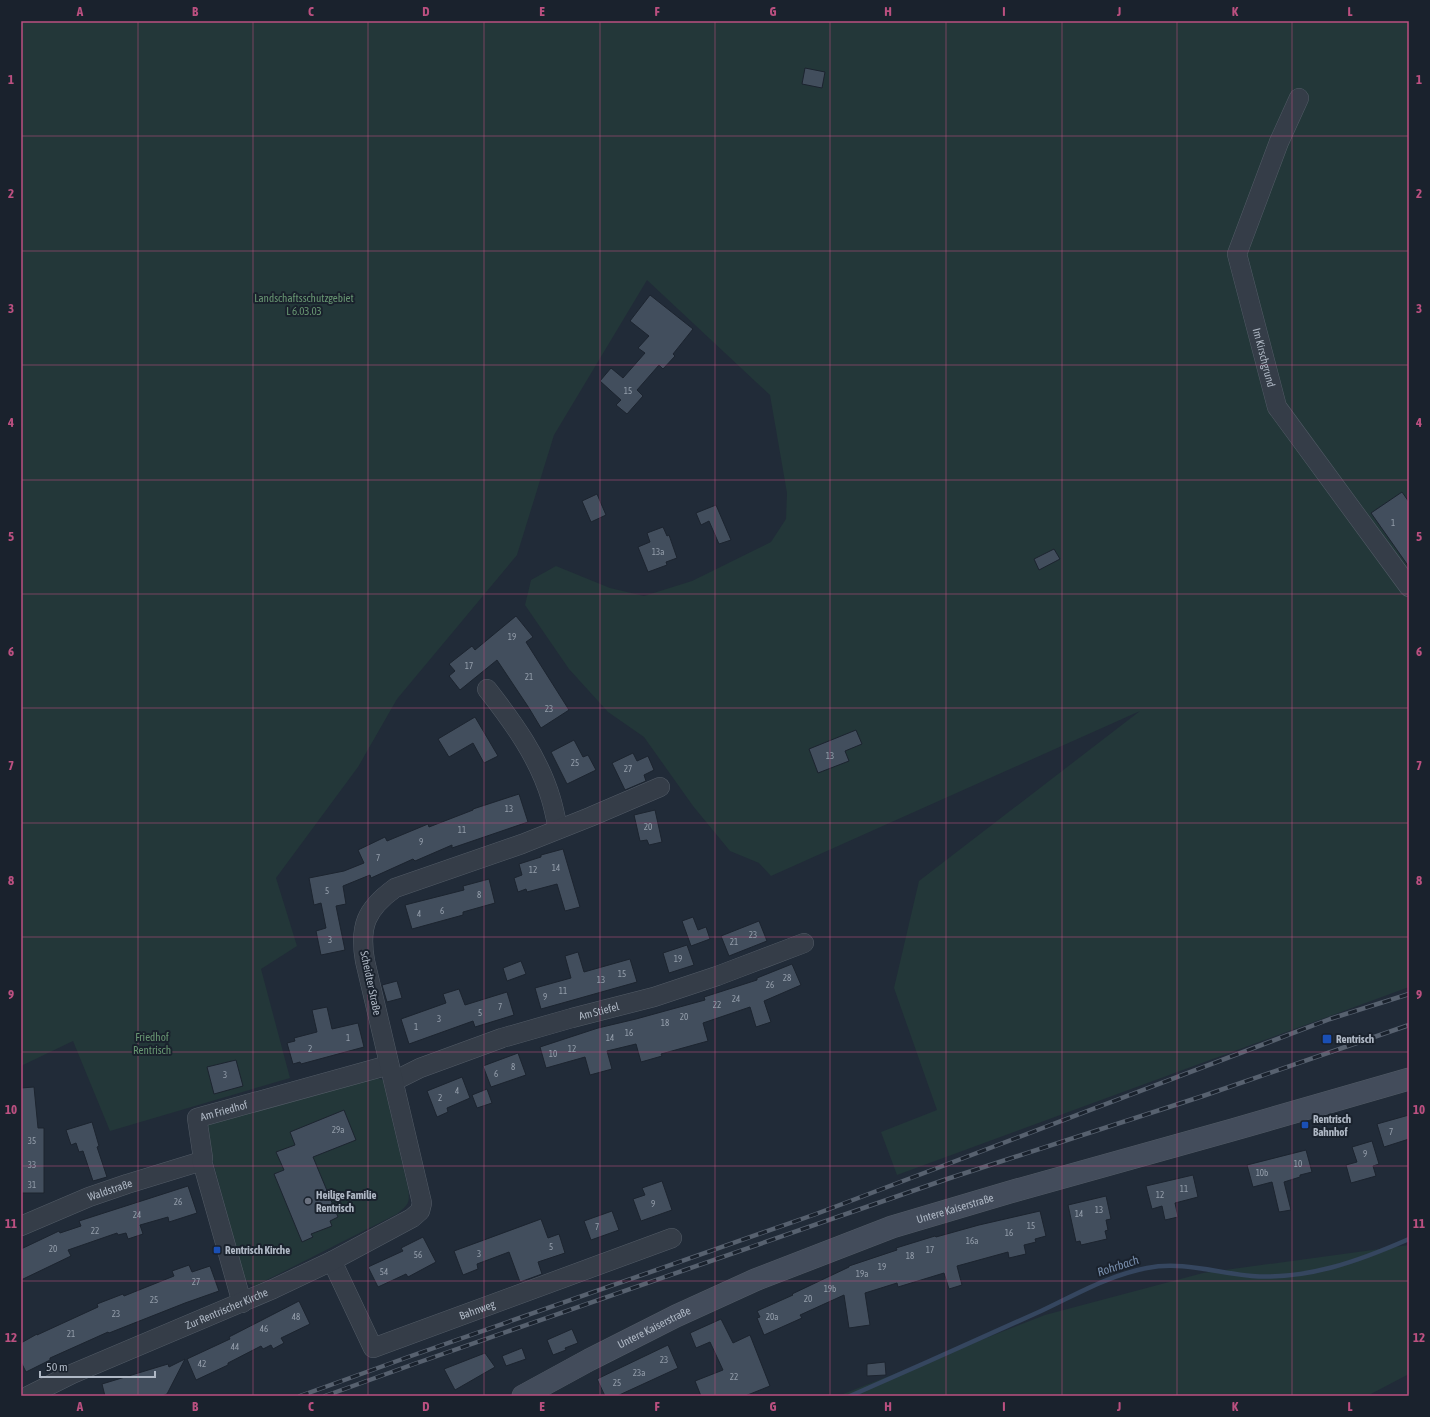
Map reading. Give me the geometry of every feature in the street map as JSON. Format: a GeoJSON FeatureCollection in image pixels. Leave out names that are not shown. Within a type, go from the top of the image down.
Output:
{"type":"FeatureCollection","features":[{"type":"Feature","properties":{"kind":"main road","name":"Untere Kaiserstraße"},"geometry":{"type":"LineString","coordinates":[[523,1396],[589,1360],[755,1280],[885,1230],[1010,1192],[1409,1079]]}},
{"type":"Feature","properties":{"kind":"street","name":"Im Kirschgrund"},"geometry":{"type":"LineString","coordinates":[[1299,98],[1278,142],[1237,254],[1277,407],[1409,587]]}},
{"type":"Feature","properties":{"kind":"street"},"geometry":{"type":"LineString","coordinates":[[487,689],[503,709],[532,754],[551,798],[558,829]]}},
{"type":"Feature","properties":{"kind":"street","name":"Scheidter Straße"},"geometry":{"type":"LineString","coordinates":[[420,1211],[422,1202],[362,945],[363,930],[373,908],[382,897],[395,888],[522,844],[660,787]]}},
{"type":"Feature","properties":{"kind":"street","name":"Am Stiefel"},"geometry":{"type":"LineString","coordinates":[[392,1073],[420,1068],[502,1038],[654,997],[717,976],[804,943]]}},
{"type":"Feature","properties":{"kind":"street","name":"Am Friedhof"},"geometry":{"type":"LineString","coordinates":[[242,1303],[202,1161],[203,1158],[197,1118],[392,1073]]}},
{"type":"Feature","properties":{"kind":"street","name":"Waldstraße"},"geometry":{"type":"LineString","coordinates":[[21,1226],[89,1197],[202,1161]]}},
{"type":"Feature","properties":{"kind":"street","name":"Zur Rentrischer Kirche"},"geometry":{"type":"LineString","coordinates":[[28,1396],[72,1374],[242,1303],[332,1261],[412,1218],[420,1211]]}},
{"type":"Feature","properties":{"kind":"street","name":"Bahnweg"},"geometry":{"type":"LineString","coordinates":[[332,1261],[374,1348],[672,1238]]}},
{"type":"Feature","properties":{"kind":"green space"},"geometry":{"type":"Polygon","coordinates":[[[21,21],[1409,21],[1409,987],[897,1175],[881,1132],[937,1110],[894,988],[919,881],[1140,711],[771,876],[759,863],[730,851],[693,806],[644,737],[608,712],[569,669],[525,605],[531,580],[556,566],[610,588],[644,596],[692,581],[771,542],[786,519],[787,493],[770,395],[647,280],[554,435],[517,555],[397,699],[358,767],[276,878],[297,946],[261,969],[290,1078],[110,1131],[73,1041],[21,1066],[21,21]]]}},
{"type":"Feature","properties":{"kind":"green space"},"geometry":{"type":"Polygon","coordinates":[[[374,1077],[383,1080],[408,1188],[408,1203],[397,1214],[255,1286],[249,1284],[244,1277],[205,1132],[208,1125],[374,1077]]]}},
{"type":"Feature","properties":{"kind":"green space"},"geometry":{"type":"Polygon","coordinates":[[[1409,1245],[1409,1374],[1367,1396],[838,1396],[1045,1315],[1203,1273],[1409,1245]]]}},
{"type":"Feature","properties":{"kind":"building"},"geometry":{"type":"Polygon","coordinates":[[[805,68],[825,72],[822,88],[802,84],[805,68]]]}},
{"type":"Feature","properties":{"kind":"building"},"geometry":{"type":"Polygon","coordinates":[[[650,295],[693,329],[673,354],[675,356],[663,369],[659,365],[637,390],[643,396],[627,414],[616,405],[621,400],[600,381],[611,368],[623,378],[645,353],[638,348],[649,336],[630,321],[650,295]]]}},
{"type":"Feature","properties":{"kind":"building"},"geometry":{"type":"Polygon","coordinates":[[[1402,492],[1409,502],[1409,567],[1371,513],[1402,492]]]}},
{"type":"Feature","properties":{"kind":"building"},"geometry":{"type":"Polygon","coordinates":[[[597,494],[606,515],[591,522],[582,501],[597,494]]]}},
{"type":"Feature","properties":{"kind":"building"},"geometry":{"type":"Polygon","coordinates":[[[716,505],[731,540],[719,544],[709,521],[701,525],[696,513],[716,505]]]}},
{"type":"Feature","properties":{"kind":"building"},"geometry":{"type":"Polygon","coordinates":[[[663,527],[667,536],[669,535],[677,558],[666,562],[667,565],[648,572],[638,547],[650,542],[647,533],[663,527]]]}},
{"type":"Feature","properties":{"kind":"building"},"geometry":{"type":"Polygon","coordinates":[[[1054,549],[1060,559],[1039,570],[1034,559],[1054,549]]]}},
{"type":"Feature","properties":{"kind":"building"},"geometry":{"type":"Polygon","coordinates":[[[516,616],[533,637],[526,642],[569,710],[541,728],[497,660],[460,690],[449,676],[455,671],[449,664],[472,646],[475,650],[516,616]]]}},
{"type":"Feature","properties":{"kind":"building"},"geometry":{"type":"Polygon","coordinates":[[[475,717],[498,756],[484,763],[473,743],[449,757],[438,739],[475,717]]]}},
{"type":"Feature","properties":{"kind":"building"},"geometry":{"type":"Polygon","coordinates":[[[856,730],[862,744],[845,751],[849,761],[818,773],[809,749],[856,730]]]}},
{"type":"Feature","properties":{"kind":"building"},"geometry":{"type":"Polygon","coordinates":[[[574,740],[583,757],[588,755],[596,770],[567,784],[551,752],[574,740]]]}},
{"type":"Feature","properties":{"kind":"building"},"geometry":{"type":"Polygon","coordinates":[[[633,753],[637,761],[648,756],[654,770],[644,775],[646,781],[625,790],[612,763],[633,753]]]}},
{"type":"Feature","properties":{"kind":"building"},"geometry":{"type":"Polygon","coordinates":[[[519,794],[528,822],[452,848],[452,845],[415,861],[413,859],[371,878],[370,875],[343,886],[346,904],[336,906],[345,950],[321,955],[316,931],[326,928],[321,903],[314,905],[309,878],[344,871],[364,863],[358,850],[385,837],[387,841],[428,824],[429,827],[473,809],[519,794]]]}},
{"type":"Feature","properties":{"kind":"building"},"geometry":{"type":"Polygon","coordinates":[[[655,810],[662,842],[649,845],[647,840],[640,841],[634,815],[655,810]]]}},
{"type":"Feature","properties":{"kind":"building"},"geometry":{"type":"Polygon","coordinates":[[[563,849],[580,907],[565,911],[557,884],[527,892],[526,889],[518,892],[514,878],[522,875],[519,864],[541,857],[541,855],[563,849]]]}},
{"type":"Feature","properties":{"kind":"building"},"geometry":{"type":"Polygon","coordinates":[[[489,879],[495,903],[463,912],[463,915],[412,929],[405,905],[464,890],[463,886],[489,879]]]}},
{"type":"Feature","properties":{"kind":"building"},"geometry":{"type":"Polygon","coordinates":[[[693,917],[698,930],[706,927],[710,939],[691,946],[682,921],[693,917]]]}},
{"type":"Feature","properties":{"kind":"building"},"geometry":{"type":"Polygon","coordinates":[[[759,921],[767,941],[729,956],[721,936],[759,921]]]}},
{"type":"Feature","properties":{"kind":"building"},"geometry":{"type":"Polygon","coordinates":[[[687,945],[694,965],[669,973],[663,953],[687,945]]]}},
{"type":"Feature","properties":{"kind":"building"},"geometry":{"type":"Polygon","coordinates":[[[578,952],[584,972],[630,959],[637,982],[541,1009],[535,988],[571,978],[565,956],[578,952]]]}},
{"type":"Feature","properties":{"kind":"building"},"geometry":{"type":"Polygon","coordinates":[[[521,961],[526,974],[507,981],[503,968],[521,961]]]}},
{"type":"Feature","properties":{"kind":"building"},"geometry":{"type":"Polygon","coordinates":[[[792,964],[801,985],[764,1001],[771,1022],[756,1027],[750,1007],[703,1023],[708,1041],[661,1054],[662,1056],[641,1062],[636,1044],[607,1051],[612,1069],[590,1075],[585,1057],[546,1068],[540,1047],[598,1028],[705,1000],[704,997],[757,980],[757,978],[792,964]]]}},
{"type":"Feature","properties":{"kind":"building"},"geometry":{"type":"Polygon","coordinates":[[[397,981],[402,998],[387,1002],[382,985],[397,981]]]}},
{"type":"Feature","properties":{"kind":"building"},"geometry":{"type":"Polygon","coordinates":[[[459,989],[465,1005],[507,992],[514,1015],[475,1027],[473,1021],[409,1044],[401,1019],[446,1003],[443,994],[459,989]]]}},
{"type":"Feature","properties":{"kind":"building"},"geometry":{"type":"Polygon","coordinates":[[[327,1007],[332,1029],[358,1023],[364,1047],[301,1064],[300,1062],[293,1064],[287,1043],[295,1041],[294,1038],[317,1032],[312,1010],[327,1007]]]}},
{"type":"Feature","properties":{"kind":"building"},"geometry":{"type":"Polygon","coordinates":[[[518,1053],[526,1075],[491,1087],[483,1066],[518,1053]]]}},
{"type":"Feature","properties":{"kind":"building"},"geometry":{"type":"Polygon","coordinates":[[[236,1060],[243,1086],[214,1094],[207,1067],[236,1060]]]}},
{"type":"Feature","properties":{"kind":"building"},"geometry":{"type":"Polygon","coordinates":[[[462,1077],[470,1098],[447,1108],[448,1112],[437,1117],[427,1091],[462,1077]]]}},
{"type":"Feature","properties":{"kind":"building"},"geometry":{"type":"Polygon","coordinates":[[[34,1087],[38,1128],[44,1128],[44,1193],[21,1193],[21,1088],[34,1087]]]}},
{"type":"Feature","properties":{"kind":"building"},"geometry":{"type":"Polygon","coordinates":[[[487,1089],[492,1103],[477,1108],[472,1095],[487,1089]]]}},
{"type":"Feature","properties":{"kind":"building","name":"Heilige Familie Rentrisch"},"geometry":{"type":"Polygon","coordinates":[[[344,1110],[356,1140],[313,1157],[338,1217],[330,1221],[332,1226],[311,1234],[313,1237],[302,1242],[274,1174],[284,1170],[276,1152],[295,1145],[290,1132],[344,1110]]]}},
{"type":"Feature","properties":{"kind":"building"},"geometry":{"type":"Polygon","coordinates":[[[1409,1115],[1409,1139],[1384,1147],[1377,1124],[1409,1115]]]}},
{"type":"Feature","properties":{"kind":"building"},"geometry":{"type":"Polygon","coordinates":[[[92,1122],[99,1146],[97,1147],[107,1177],[93,1181],[83,1151],[79,1152],[76,1143],[71,1145],[66,1130],[92,1122]]]}},
{"type":"Feature","properties":{"kind":"building"},"geometry":{"type":"Polygon","coordinates":[[[1372,1141],[1379,1164],[1373,1166],[1376,1176],[1351,1183],[1346,1165],[1357,1162],[1352,1147],[1372,1141]]]}},
{"type":"Feature","properties":{"kind":"building"},"geometry":{"type":"Polygon","coordinates":[[[1306,1150],[1312,1172],[1300,1175],[1300,1177],[1284,1182],[1291,1210],[1279,1212],[1272,1182],[1253,1187],[1247,1165],[1306,1150]]]}},
{"type":"Feature","properties":{"kind":"building"},"geometry":{"type":"Polygon","coordinates":[[[1193,1175],[1198,1197],[1175,1203],[1178,1217],[1165,1220],[1162,1206],[1152,1209],[1146,1186],[1193,1175]]]}},
{"type":"Feature","properties":{"kind":"building"},"geometry":{"type":"Polygon","coordinates":[[[662,1181],[672,1210],[641,1221],[633,1199],[645,1195],[642,1188],[662,1181]]]}},
{"type":"Feature","properties":{"kind":"building"},"geometry":{"type":"Polygon","coordinates":[[[188,1186],[197,1213],[169,1222],[168,1217],[140,1225],[143,1234],[128,1239],[126,1233],[118,1235],[117,1233],[68,1250],[71,1256],[21,1280],[21,1249],[59,1231],[60,1233],[81,1226],[79,1221],[188,1186]]]}},
{"type":"Feature","properties":{"kind":"building"},"geometry":{"type":"Polygon","coordinates":[[[1106,1196],[1111,1219],[1106,1220],[1108,1230],[1105,1231],[1107,1239],[1081,1245],[1080,1241],[1076,1242],[1068,1205],[1106,1196]]]}},
{"type":"Feature","properties":{"kind":"building"},"geometry":{"type":"Polygon","coordinates":[[[612,1211],[619,1230],[591,1240],[584,1221],[612,1211]]]}},
{"type":"Feature","properties":{"kind":"building"},"geometry":{"type":"Polygon","coordinates":[[[1040,1211],[1046,1236],[1035,1239],[1036,1242],[1024,1245],[1026,1254],[1009,1258],[1008,1252],[957,1266],[962,1285],[949,1289],[944,1273],[898,1287],[897,1283],[865,1293],[870,1325],[849,1328],[844,1295],[800,1315],[802,1318],[764,1335],[757,1318],[760,1317],[757,1311],[793,1295],[792,1294],[849,1266],[897,1250],[896,1248],[935,1236],[936,1237],[979,1225],[1040,1211]]]}},
{"type":"Feature","properties":{"kind":"building"},"geometry":{"type":"Polygon","coordinates":[[[541,1219],[548,1238],[559,1234],[565,1253],[538,1262],[542,1274],[520,1282],[509,1252],[477,1264],[478,1269],[463,1275],[454,1251],[541,1219]]]}},
{"type":"Feature","properties":{"kind":"building"},"geometry":{"type":"Polygon","coordinates":[[[423,1237],[436,1262],[408,1277],[406,1274],[378,1287],[368,1267],[403,1251],[401,1248],[423,1237]]]}},
{"type":"Feature","properties":{"kind":"building"},"geometry":{"type":"Polygon","coordinates":[[[189,1265],[192,1272],[210,1266],[219,1291],[109,1333],[108,1332],[50,1358],[50,1360],[26,1372],[21,1362],[21,1343],[37,1334],[98,1307],[97,1304],[123,1294],[124,1296],[174,1276],[172,1271],[189,1265]]]}},
{"type":"Feature","properties":{"kind":"building"},"geometry":{"type":"Polygon","coordinates":[[[299,1301],[310,1324],[281,1338],[284,1343],[273,1349],[271,1345],[263,1349],[261,1346],[228,1363],[228,1365],[196,1380],[187,1359],[230,1339],[229,1337],[299,1301]]]}},
{"type":"Feature","properties":{"kind":"building"},"geometry":{"type":"Polygon","coordinates":[[[721,1319],[733,1343],[750,1335],[770,1386],[745,1396],[701,1396],[695,1381],[723,1370],[710,1342],[696,1348],[690,1333],[721,1319]]]}},
{"type":"Feature","properties":{"kind":"building"},"geometry":{"type":"Polygon","coordinates":[[[572,1329],[578,1343],[553,1355],[547,1340],[572,1329]]]}},
{"type":"Feature","properties":{"kind":"building"},"geometry":{"type":"Polygon","coordinates":[[[668,1345],[678,1368],[617,1396],[605,1396],[597,1379],[668,1345]]]}},
{"type":"Feature","properties":{"kind":"building"},"geometry":{"type":"Polygon","coordinates":[[[522,1348],[526,1359],[506,1366],[502,1356],[522,1348]]]}},
{"type":"Feature","properties":{"kind":"building"},"geometry":{"type":"Polygon","coordinates":[[[485,1353],[495,1367],[455,1390],[444,1369],[485,1353]]]}},
{"type":"Feature","properties":{"kind":"building"},"geometry":{"type":"Polygon","coordinates":[[[185,1359],[167,1394],[162,1396],[105,1396],[102,1384],[168,1364],[169,1367],[185,1359]]]}},
{"type":"Feature","properties":{"kind":"building"},"geometry":{"type":"Polygon","coordinates":[[[885,1362],[886,1375],[867,1376],[867,1364],[885,1362]]]}},
{"type":"Feature","properties":{"kind":"waterway","name":"Rohrbach"},"geometry":{"type":"LineString","coordinates":[[850,1396],[1041,1311],[1092,1286],[1133,1271],[1160,1266],[1173,1266],[1200,1268],[1252,1276],[1293,1275],[1313,1272],[1352,1261],[1371,1255],[1409,1239]]}},
{"type":"Feature","properties":{"kind":"railway"},"geometry":{"type":"LineString","coordinates":[[300,1396],[816,1214],[1330,1019],[1409,994]]}},
{"type":"Feature","properties":{"kind":"railway"},"geometry":{"type":"LineString","coordinates":[[325,1396],[947,1179],[1203,1096],[1409,1025]]}},
{"type":"Feature","properties":{"kind":"place","name":"Rentrisch"},"geometry":{"type":"Point","coordinates":[1327,1039]}},
{"type":"Feature","properties":{"kind":"place","name":"Rentrisch Bahnhof"},"geometry":{"type":"Point","coordinates":[1305,1125]}},
{"type":"Feature","properties":{"kind":"place","name":"Heilige Familie Rentrisch"},"geometry":{"type":"Point","coordinates":[308,1201]}},
{"type":"Feature","properties":{"kind":"place","name":"Rentrisch Kirche"},"geometry":{"type":"Point","coordinates":[217,1250]}},
{"type":"Feature","properties":{"kind":"park label","name":"Landschaftsschutzgebiet L 6.03.03"},"geometry":{"type":"Point","coordinates":[304,304]}},
{"type":"Feature","properties":{"kind":"park label","name":"Friedhof Rentrisch"},"geometry":{"type":"Point","coordinates":[152,1043]}}]}
